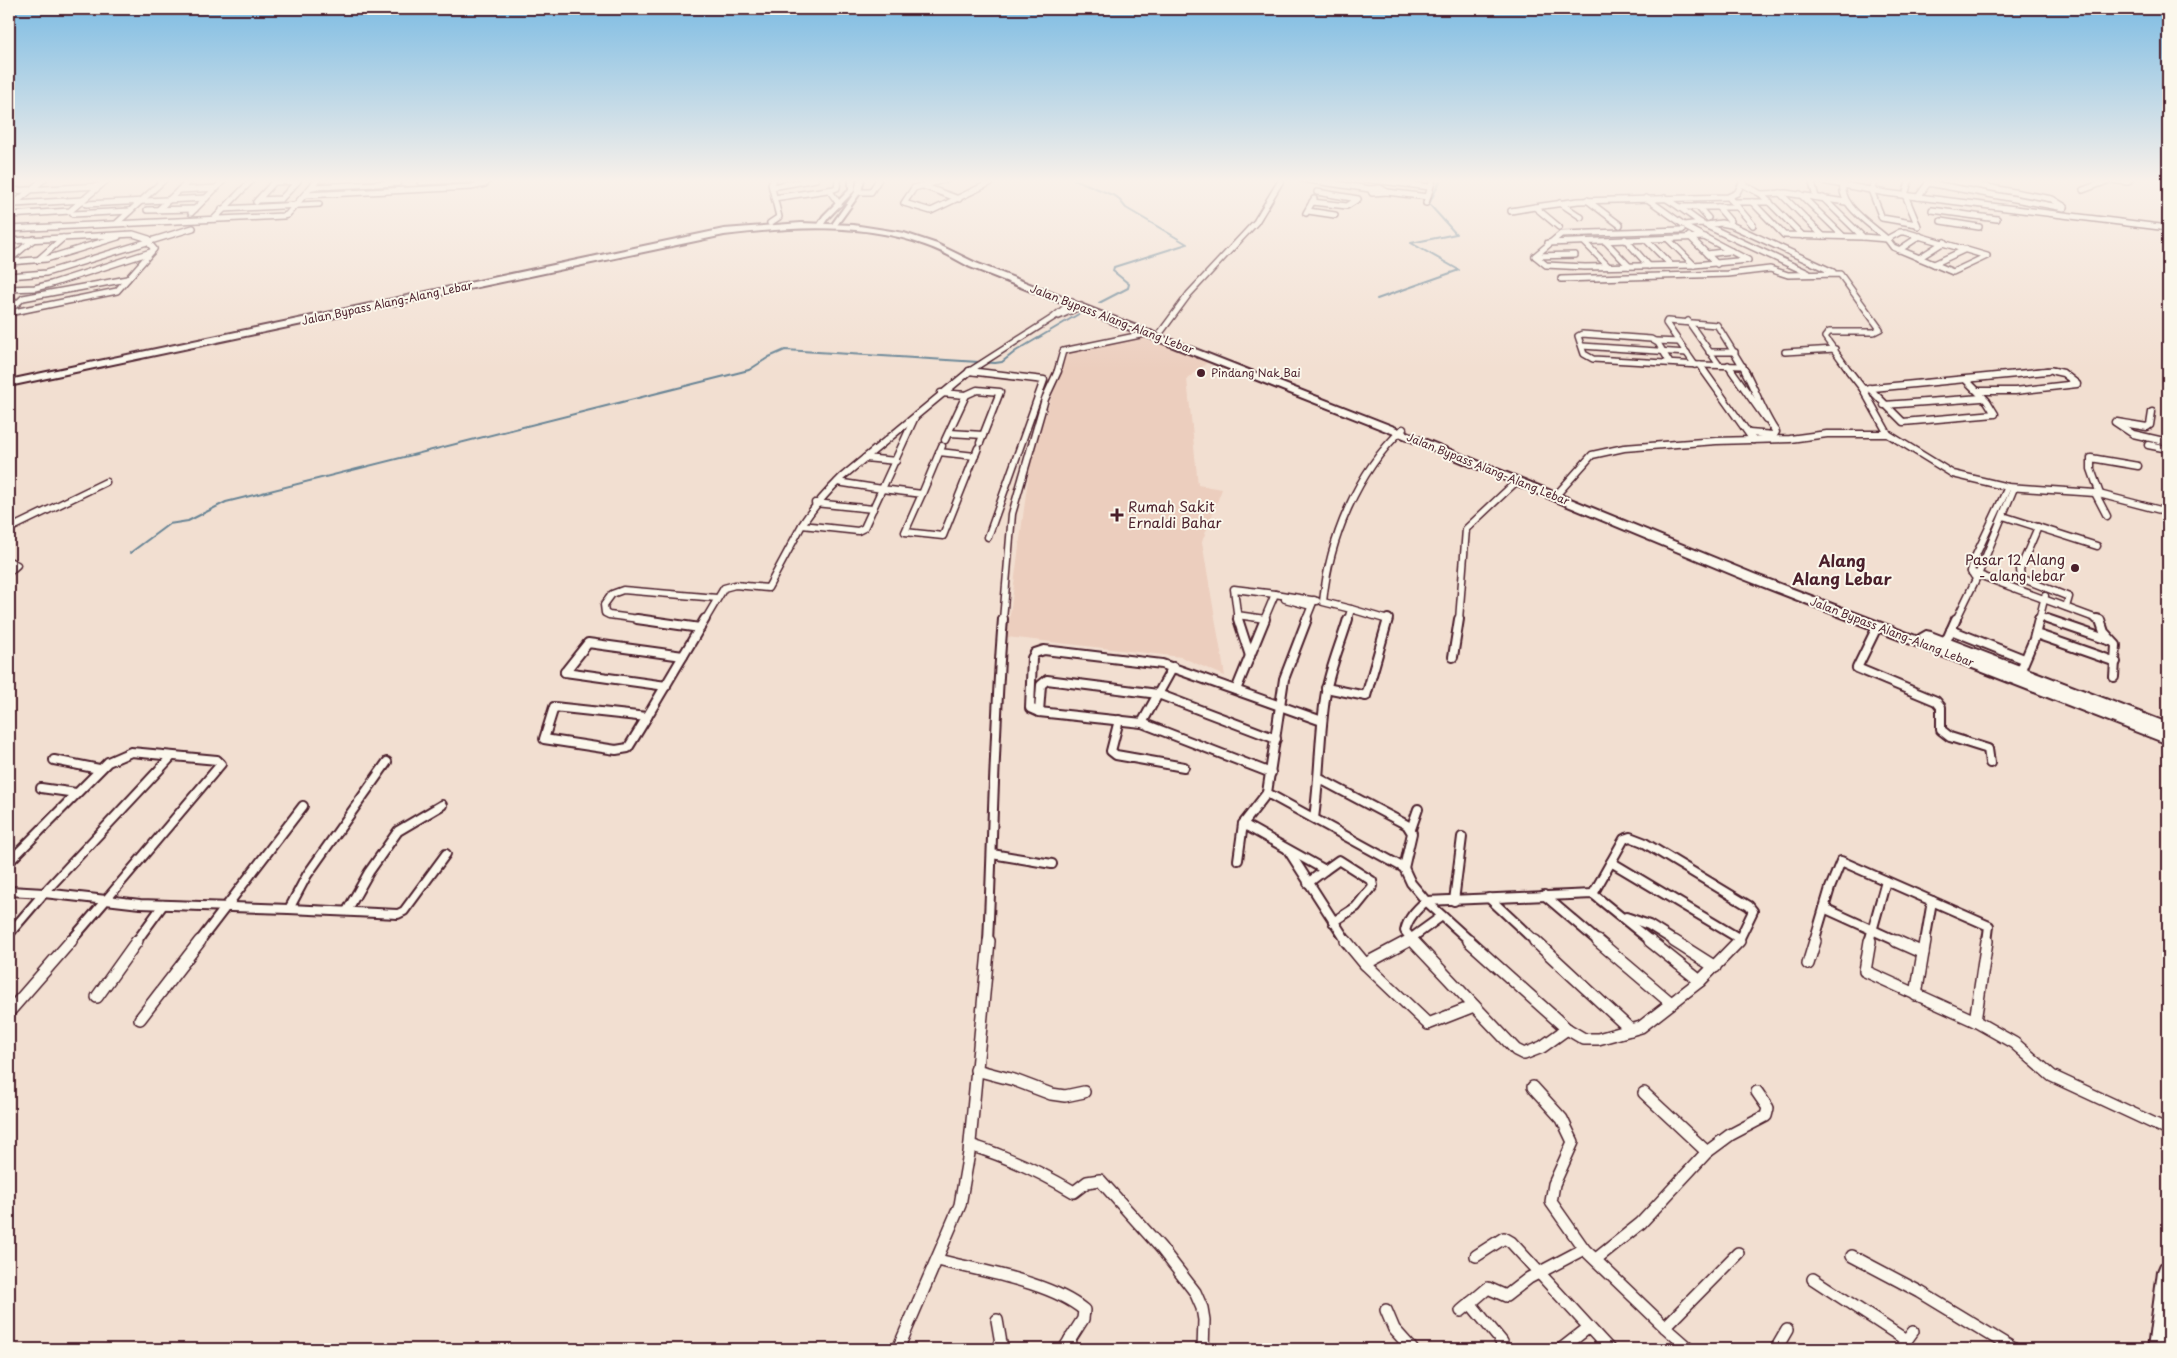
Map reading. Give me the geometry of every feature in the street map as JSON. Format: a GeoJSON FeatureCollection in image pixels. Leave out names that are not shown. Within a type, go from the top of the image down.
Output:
{"type":"FeatureCollection","features":[{"type":"Feature","properties":{"kind":"highway","name":"Jalan Bypass Alang-Alang Lebar"},"geometry":{"type":"LineString","coordinates":[[9,383],[655,242]]}},
{"type":"Feature","properties":{"kind":"highway","name":"Jalan Bypass Alang-Alang Lebar"},"geometry":{"type":"LineString","coordinates":[[9,379],[669,242]]}},
{"type":"Feature","properties":{"kind":"highway","name":"Jalan Bypass Alang-Alang Lebar"},"geometry":{"type":"LineString","coordinates":[[924,242],[973,265],[1089,307]]}},
{"type":"Feature","properties":{"kind":"highway","name":"Jalan Bypass Alang-Alang Lebar"},"geometry":{"type":"LineString","coordinates":[[941,242],[1089,307],[2020,672],[2167,736]]}},
{"type":"Feature","properties":{"kind":"highway","name":"Jalan Bypass Alang-Alang Lebar"},"geometry":{"type":"LineString","coordinates":[[1400,430],[1695,555],[1877,627],[2167,736]]}},
{"type":"Feature","properties":{"kind":"highway"},"geometry":{"type":"LineString","coordinates":[[2158,1349],[2168,1271]]}},
{"type":"Feature","properties":{"kind":"street"},"geometry":{"type":"LineString","coordinates":[[9,261],[30,242]]}},
{"type":"Feature","properties":{"kind":"street"},"geometry":{"type":"LineString","coordinates":[[38,260],[58,242]]}},
{"type":"Feature","properties":{"kind":"street"},"geometry":{"type":"LineString","coordinates":[[9,261],[38,260],[99,242]]}},
{"type":"Feature","properties":{"kind":"street"},"geometry":{"type":"LineString","coordinates":[[9,275],[36,273],[140,242]]}},
{"type":"Feature","properties":{"kind":"street"},"geometry":{"type":"LineString","coordinates":[[9,312],[113,293],[119,290],[152,252],[154,248],[150,242]]}},
{"type":"Feature","properties":{"kind":"street"},"geometry":{"type":"LineString","coordinates":[[898,1349],[938,1260],[960,1205],[970,1145],[976,1070],[987,976],[996,765],[996,701],[1012,514],[1045,399],[1060,366],[1064,351],[1156,333],[1237,242]]}},
{"type":"Feature","properties":{"kind":"street"},"geometry":{"type":"LineString","coordinates":[[1535,256],[1550,242]]}},
{"type":"Feature","properties":{"kind":"street"},"geometry":{"type":"LineString","coordinates":[[1546,245],[1598,242]]}},
{"type":"Feature","properties":{"kind":"street"},"geometry":{"type":"LineString","coordinates":[[1606,242],[1629,266]]}},
{"type":"Feature","properties":{"kind":"street"},"geometry":{"type":"LineString","coordinates":[[1628,242],[1649,266]]}},
{"type":"Feature","properties":{"kind":"street"},"geometry":{"type":"LineString","coordinates":[[1648,242],[1671,265]]}},
{"type":"Feature","properties":{"kind":"street"},"geometry":{"type":"LineString","coordinates":[[1671,242],[1694,265]]}},
{"type":"Feature","properties":{"kind":"street"},"geometry":{"type":"LineString","coordinates":[[1694,242],[1717,264]]}},
{"type":"Feature","properties":{"kind":"street"},"geometry":{"type":"LineString","coordinates":[[1535,256],[1546,265],[1585,266],[1694,265],[1748,260],[1715,242]]}},
{"type":"Feature","properties":{"kind":"street"},"geometry":{"type":"LineString","coordinates":[[1742,242],[1810,274]]}},
{"type":"Feature","properties":{"kind":"street"},"geometry":{"type":"LineString","coordinates":[[1769,242],[1844,277],[1880,329],[1874,332],[1826,334],[1835,349],[1866,389],[1900,420],[1907,423],[1995,414],[1995,411],[1982,398],[1979,391],[1966,380]]}},
{"type":"Feature","properties":{"kind":"street"},"geometry":{"type":"LineString","coordinates":[[1889,242],[1899,250],[1954,272],[1987,256],[1945,242]]}},
{"type":"Feature","properties":{"kind":"street"},"geometry":{"type":"LineString","coordinates":[[1899,250],[1910,242]]}},
{"type":"Feature","properties":{"kind":"street"},"geometry":{"type":"LineString","coordinates":[[1919,258],[1943,242]]}},
{"type":"Feature","properties":{"kind":"street"},"geometry":{"type":"LineString","coordinates":[[1585,243],[1608,266]]}},
{"type":"Feature","properties":{"kind":"street"},"geometry":{"type":"LineString","coordinates":[[1564,244],[1585,266]]}},
{"type":"Feature","properties":{"kind":"street"},"geometry":{"type":"LineString","coordinates":[[1699,247],[1718,244]]}},
{"type":"Feature","properties":{"kind":"street"},"geometry":{"type":"LineString","coordinates":[[1546,245],[1553,256]]}},
{"type":"Feature","properties":{"kind":"street"},"geometry":{"type":"LineString","coordinates":[[1934,264],[1966,249]]}},
{"type":"Feature","properties":{"kind":"street"},"geometry":{"type":"LineString","coordinates":[[1707,254],[1732,251]]}},
{"type":"Feature","properties":{"kind":"street"},"geometry":{"type":"LineString","coordinates":[[9,289],[35,288],[152,252]]}},
{"type":"Feature","properties":{"kind":"street"},"geometry":{"type":"LineString","coordinates":[[1535,256],[1575,255]]}},
{"type":"Feature","properties":{"kind":"street"},"geometry":{"type":"LineString","coordinates":[[1561,278],[1728,274],[1770,269],[1788,275],[1837,274]]}},
{"type":"Feature","properties":{"kind":"street"},"geometry":{"type":"LineString","coordinates":[[23,298],[127,279]]}},
{"type":"Feature","properties":{"kind":"street"},"geometry":{"type":"LineString","coordinates":[[9,312],[35,288]]}},
{"type":"Feature","properties":{"kind":"street"},"geometry":{"type":"LineString","coordinates":[[647,718],[554,707],[544,739],[624,750],[647,718],[724,588],[729,585],[768,588],[816,503],[837,482],[919,411],[969,371],[1054,317],[1072,302]]}},
{"type":"Feature","properties":{"kind":"street"},"geometry":{"type":"LineString","coordinates":[[1054,317],[1089,307]]}},
{"type":"Feature","properties":{"kind":"street"},"geometry":{"type":"LineString","coordinates":[[1768,421],[1760,398],[1735,352],[1717,325],[1688,321],[1667,321],[1666,323],[1679,342],[1751,437],[1790,440],[1827,434],[1888,434],[1953,474],[2011,488],[2098,494],[2168,512]]}},
{"type":"Feature","properties":{"kind":"street"},"geometry":{"type":"LineString","coordinates":[[1688,321],[1719,365]]}},
{"type":"Feature","properties":{"kind":"street"},"geometry":{"type":"LineString","coordinates":[[1679,342],[1578,334],[1587,357],[1593,359],[1743,366]]}},
{"type":"Feature","properties":{"kind":"street"},"geometry":{"type":"LineString","coordinates":[[1656,341],[1670,363]]}},
{"type":"Feature","properties":{"kind":"street"},"geometry":{"type":"LineString","coordinates":[[1582,346],[1687,353]]}},
{"type":"Feature","properties":{"kind":"street"},"geometry":{"type":"LineString","coordinates":[[1785,352],[1835,349]]}},
{"type":"Feature","properties":{"kind":"street"},"geometry":{"type":"LineString","coordinates":[[1709,352],[1735,352]]}},
{"type":"Feature","properties":{"kind":"street"},"geometry":{"type":"LineString","coordinates":[[1559,492],[1595,454],[1624,448],[1776,434],[1728,366]]}},
{"type":"Feature","properties":{"kind":"street"},"geometry":{"type":"LineString","coordinates":[[1866,389],[2052,370],[2063,373],[2077,382],[2077,384],[2069,386],[2015,391],[1979,391]]}},
{"type":"Feature","properties":{"kind":"street"},"geometry":{"type":"LineString","coordinates":[[969,371],[1044,380],[988,537]]}},
{"type":"Feature","properties":{"kind":"street"},"geometry":{"type":"LineString","coordinates":[[977,389],[1000,392],[943,536],[905,532],[942,446],[966,395],[977,389]]}},
{"type":"Feature","properties":{"kind":"street"},"geometry":{"type":"LineString","coordinates":[[1866,389],[1888,434]]}},
{"type":"Feature","properties":{"kind":"street"},"geometry":{"type":"LineString","coordinates":[[941,393],[966,395]]}},
{"type":"Feature","properties":{"kind":"street"},"geometry":{"type":"LineString","coordinates":[[1884,405],[1982,398]]}},
{"type":"Feature","properties":{"kind":"street"},"geometry":{"type":"LineString","coordinates":[[802,525],[858,531],[864,528],[919,411]]}},
{"type":"Feature","properties":{"kind":"street"},"geometry":{"type":"LineString","coordinates":[[2152,412],[2150,425],[2147,427],[2115,422],[2133,434],[2168,442]]}},
{"type":"Feature","properties":{"kind":"street"},"geometry":{"type":"LineString","coordinates":[[1323,602],[1336,539],[1379,457],[1400,430]]}},
{"type":"Feature","properties":{"kind":"street"},"geometry":{"type":"LineString","coordinates":[[950,432],[983,436]]}},
{"type":"Feature","properties":{"kind":"street"},"geometry":{"type":"LineString","coordinates":[[2148,445],[2168,449]]}},
{"type":"Feature","properties":{"kind":"street"},"geometry":{"type":"LineString","coordinates":[[942,446],[976,456]]}},
{"type":"Feature","properties":{"kind":"street"},"geometry":{"type":"LineString","coordinates":[[865,458],[896,461]]}},
{"type":"Feature","properties":{"kind":"street"},"geometry":{"type":"LineString","coordinates":[[2107,516],[2091,469],[2091,458],[2138,466]]}},
{"type":"Feature","properties":{"kind":"street"},"geometry":{"type":"LineString","coordinates":[[1452,657],[1458,631],[1466,529],[1517,481]]}},
{"type":"Feature","properties":{"kind":"street"},"geometry":{"type":"LineString","coordinates":[[9,529],[106,482]]}},
{"type":"Feature","properties":{"kind":"street"},"geometry":{"type":"LineString","coordinates":[[837,482],[922,494]]}},
{"type":"Feature","properties":{"kind":"street"},"geometry":{"type":"LineString","coordinates":[[1943,642],[1951,630],[2003,516],[2011,488]]}},
{"type":"Feature","properties":{"kind":"street"},"geometry":{"type":"LineString","coordinates":[[1975,575],[1975,557],[2011,488]]}},
{"type":"Feature","properties":{"kind":"street"},"geometry":{"type":"LineString","coordinates":[[816,503],[873,509]]}},
{"type":"Feature","properties":{"kind":"street"},"geometry":{"type":"LineString","coordinates":[[2003,516],[2097,546]]}},
{"type":"Feature","properties":{"kind":"street"},"geometry":{"type":"LineString","coordinates":[[2038,527],[2020,569],[2021,578],[2029,583],[2069,597],[2066,607]]}},
{"type":"Feature","properties":{"kind":"street"},"geometry":{"type":"LineString","coordinates":[[9,561],[17,565],[9,572]]}},
{"type":"Feature","properties":{"kind":"street"},"geometry":{"type":"LineString","coordinates":[[1975,575],[2100,620],[2104,632],[2116,645],[2114,677]]}},
{"type":"Feature","properties":{"kind":"street"},"geometry":{"type":"LineString","coordinates":[[1250,656],[1237,615],[1234,589],[1279,594],[1313,603],[1323,602],[1382,615],[1388,619],[1366,696],[1326,688]]}},
{"type":"Feature","properties":{"kind":"street"},"geometry":{"type":"LineString","coordinates":[[700,628],[609,615],[605,613],[604,605],[612,594],[623,590],[717,598]]}},
{"type":"Feature","properties":{"kind":"street"},"geometry":{"type":"LineString","coordinates":[[2020,672],[2036,634],[2047,590]]}},
{"type":"Feature","properties":{"kind":"street"},"geometry":{"type":"LineString","coordinates":[[1236,690],[1265,619],[1279,594]]}},
{"type":"Feature","properties":{"kind":"street"},"geometry":{"type":"LineString","coordinates":[[1238,860],[1242,824],[1267,793],[1284,678],[1313,603]]}},
{"type":"Feature","properties":{"kind":"street"},"geometry":{"type":"LineString","coordinates":[[1314,818],[1320,779],[1322,721],[1326,688],[1351,609]]}},
{"type":"Feature","properties":{"kind":"street"},"geometry":{"type":"LineString","coordinates":[[1237,615],[1265,619]]}},
{"type":"Feature","properties":{"kind":"street"},"geometry":{"type":"LineString","coordinates":[[2041,617],[2113,641]]}},
{"type":"Feature","properties":{"kind":"street"},"geometry":{"type":"LineString","coordinates":[[1877,627],[1857,668],[1936,701],[1942,707],[1941,730],[1950,736],[1988,749],[1990,763]]}},
{"type":"Feature","properties":{"kind":"street"},"geometry":{"type":"LineString","coordinates":[[1951,630],[2024,659]]}},
{"type":"Feature","properties":{"kind":"street"},"geometry":{"type":"LineString","coordinates":[[2036,634],[2116,662]]}},
{"type":"Feature","properties":{"kind":"street"},"geometry":{"type":"LineString","coordinates":[[666,686],[565,672],[588,643],[683,656]]}},
{"type":"Feature","properties":{"kind":"street"},"geometry":{"type":"LineString","coordinates":[[1271,773],[1142,723],[1039,712],[1030,708],[1029,690],[1032,658],[1038,651],[1044,650],[1173,667],[1322,721]]}},
{"type":"Feature","properties":{"kind":"street"},"geometry":{"type":"LineString","coordinates":[[1142,723],[1173,667]]}},
{"type":"Feature","properties":{"kind":"street"},"geometry":{"type":"LineString","coordinates":[[1039,712],[1041,684],[1047,680],[1158,694],[1276,739]]}},
{"type":"Feature","properties":{"kind":"street"},"geometry":{"type":"LineString","coordinates":[[1119,720],[1111,752],[1116,755],[1184,767]]}},
{"type":"Feature","properties":{"kind":"street"},"geometry":{"type":"LineString","coordinates":[[9,862],[108,762],[131,752],[217,760],[221,764],[219,769],[9,1012]]}},
{"type":"Feature","properties":{"kind":"street"},"geometry":{"type":"LineString","coordinates":[[9,934],[44,893],[172,757]]}},
{"type":"Feature","properties":{"kind":"street"},"geometry":{"type":"LineString","coordinates":[[54,760],[99,769]]}},
{"type":"Feature","properties":{"kind":"street"},"geometry":{"type":"LineString","coordinates":[[289,909],[307,875],[387,762]]}},
{"type":"Feature","properties":{"kind":"street"},"geometry":{"type":"LineString","coordinates":[[1320,779],[1407,825],[1411,829]]}},
{"type":"Feature","properties":{"kind":"street"},"geometry":{"type":"LineString","coordinates":[[41,788],[76,793]]}},
{"type":"Feature","properties":{"kind":"street"},"geometry":{"type":"LineString","coordinates":[[1267,793],[1404,868]]}},
{"type":"Feature","properties":{"kind":"street"},"geometry":{"type":"LineString","coordinates":[[347,911],[368,872],[398,831],[442,805]]}},
{"type":"Feature","properties":{"kind":"street"},"geometry":{"type":"LineString","coordinates":[[140,1019],[302,806]]}},
{"type":"Feature","properties":{"kind":"street"},"geometry":{"type":"LineString","coordinates":[[1418,809],[1411,829],[1412,833],[1404,868],[1408,882],[1426,902],[1567,1029],[1584,1038],[1598,1039],[1642,1027],[1715,967],[1740,939],[1753,911],[1749,906],[1651,847],[1630,837],[1624,839],[1593,894]]}},
{"type":"Feature","properties":{"kind":"street"},"geometry":{"type":"LineString","coordinates":[[1242,824],[1325,870]]}},
{"type":"Feature","properties":{"kind":"street"},"geometry":{"type":"LineString","coordinates":[[1454,901],[1462,837]]}},
{"type":"Feature","properties":{"kind":"street"},"geometry":{"type":"LineString","coordinates":[[1287,848],[1348,945],[1365,964],[1428,1024],[1474,1006]]}},
{"type":"Feature","properties":{"kind":"street"},"geometry":{"type":"LineString","coordinates":[[9,891],[163,905],[402,912],[446,854]]}},
{"type":"Feature","properties":{"kind":"street"},"geometry":{"type":"LineString","coordinates":[[992,854],[1052,864]]}},
{"type":"Feature","properties":{"kind":"street"},"geometry":{"type":"LineString","coordinates":[[1308,883],[1335,861],[1339,860],[1372,881],[1373,886],[1356,907],[1333,922]]}},
{"type":"Feature","properties":{"kind":"street"},"geometry":{"type":"LineString","coordinates":[[1808,964],[1824,908],[1841,861],[1989,926],[1975,1021]]}},
{"type":"Feature","properties":{"kind":"street"},"geometry":{"type":"LineString","coordinates":[[1611,862],[1740,939]]}},
{"type":"Feature","properties":{"kind":"street"},"geometry":{"type":"LineString","coordinates":[[1886,881],[1872,930],[1865,971],[1975,1021],[2014,1044],[2052,1076],[2168,1130]]}},
{"type":"Feature","properties":{"kind":"street"},"geometry":{"type":"LineString","coordinates":[[1567,1029],[1542,1047],[1524,1054],[1516,1050],[1410,939],[1405,931],[1406,925],[1418,908],[1426,902],[1593,894],[1623,916],[1700,981]]}},
{"type":"Feature","properties":{"kind":"street"},"geometry":{"type":"LineString","coordinates":[[1544,896],[1671,1003]]}},
{"type":"Feature","properties":{"kind":"street"},"geometry":{"type":"LineString","coordinates":[[1489,898],[1631,1030]]}},
{"type":"Feature","properties":{"kind":"street"},"geometry":{"type":"LineString","coordinates":[[1916,995],[1932,901]]}},
{"type":"Feature","properties":{"kind":"street"},"geometry":{"type":"LineString","coordinates":[[97,996],[163,905]]}},
{"type":"Feature","properties":{"kind":"street"},"geometry":{"type":"LineString","coordinates":[[1824,908],[1923,953]]}},
{"type":"Feature","properties":{"kind":"street"},"geometry":{"type":"LineString","coordinates":[[1365,964],[1410,939],[1442,916]]}},
{"type":"Feature","properties":{"kind":"street"},"geometry":{"type":"LineString","coordinates":[[1623,916],[1649,925],[1715,967]]}},
{"type":"Feature","properties":{"kind":"street"},"geometry":{"type":"LineString","coordinates":[[976,1070],[1014,1080],[1051,1094],[1065,1096],[1084,1092]]}},
{"type":"Feature","properties":{"kind":"street"},"geometry":{"type":"LineString","coordinates":[[1533,1087],[1566,1125],[1573,1142],[1554,1184],[1551,1202],[1584,1249],[1690,1349]]}},
{"type":"Feature","properties":{"kind":"street"},"geometry":{"type":"LineString","coordinates":[[1596,1259],[1641,1223],[1707,1152],[1730,1135],[1766,1116],[1768,1108],[1758,1092]]}},
{"type":"Feature","properties":{"kind":"street"},"geometry":{"type":"LineString","coordinates":[[1644,1093],[1707,1152]]}},
{"type":"Feature","properties":{"kind":"street"},"geometry":{"type":"LineString","coordinates":[[970,1145],[1003,1155],[1036,1169],[1074,1192],[1087,1182],[1100,1180],[1161,1248],[1195,1292],[1202,1308],[1204,1320],[1203,1349]]}},
{"type":"Feature","properties":{"kind":"street"},"geometry":{"type":"LineString","coordinates":[[1476,1256],[1504,1238],[1511,1242],[1609,1349]]}},
{"type":"Feature","properties":{"kind":"street"},"geometry":{"type":"LineString","coordinates":[[1501,1349],[1502,1342],[1465,1307],[1488,1288],[1506,1296],[1539,1272],[1584,1249]]}},
{"type":"Feature","properties":{"kind":"street"},"geometry":{"type":"LineString","coordinates":[[1665,1327],[1738,1253]]}},
{"type":"Feature","properties":{"kind":"street"},"geometry":{"type":"LineString","coordinates":[[1852,1256],[1920,1292],[2014,1349]]}},
{"type":"Feature","properties":{"kind":"street"},"geometry":{"type":"LineString","coordinates":[[938,1260],[1015,1279],[1076,1303],[1082,1307],[1083,1319],[1068,1346]]}},
{"type":"Feature","properties":{"kind":"street"},"geometry":{"type":"LineString","coordinates":[[1813,1279],[1906,1340]]}},
{"type":"Feature","properties":{"kind":"street"},"geometry":{"type":"LineString","coordinates":[[1386,1310],[1394,1329],[1412,1349]]}},
{"type":"Feature","properties":{"kind":"street"},"geometry":{"type":"LineString","coordinates":[[998,1320],[1002,1349]]}},
{"type":"Feature","properties":{"kind":"street"},"geometry":{"type":"LineString","coordinates":[[1561,1349],[1588,1328]]}},
{"type":"Feature","properties":{"kind":"street"},"geometry":{"type":"LineString","coordinates":[[1776,1349],[1787,1330]]}},
{"type":"Feature","properties":{"kind":"shaded area","name":"Rumah Sakit Ernaldi Bahar"},"geometry":{"type":"Polygon","coordinates":[[[1146,337],[1208,362],[1187,379],[1198,485],[1222,489],[1202,542],[1225,676],[1181,657],[1007,637],[1031,456],[1068,350],[1146,337]]]}},
{"type":"Feature","properties":{"kind":"waterway"},"geometry":{"type":"LineString","coordinates":[[1099,303],[1128,288],[1129,284],[1113,271],[1114,267],[1187,244],[1184,242]]}},
{"type":"Feature","properties":{"kind":"waterway"},"geometry":{"type":"LineString","coordinates":[[1377,299],[1459,270],[1411,243],[1414,242]]}},
{"type":"Feature","properties":{"kind":"waterway"},"geometry":{"type":"LineString","coordinates":[[130,553],[169,524],[188,521],[226,502],[749,370],[769,357],[785,350],[995,363],[1002,362],[1016,351],[1082,312]]}},
{"type":"Feature","properties":{"kind":"place","name":"Pindang Nak Bai"},"geometry":{"type":"Point","coordinates":[1201,373]}},
{"type":"Feature","properties":{"kind":"place","name":"Rumah Sakit Ernaldi Bahar"},"geometry":{"type":"Point","coordinates":[1117,515]}},
{"type":"Feature","properties":{"kind":"place","name":"Pasar 12 Alang - alang lebar"},"geometry":{"type":"Point","coordinates":[2075,568]}},
{"type":"Feature","properties":{"kind":"district","name":"Alang Alang Lebar"},"geometry":{"type":"Point","coordinates":[1842,570]}}]}
